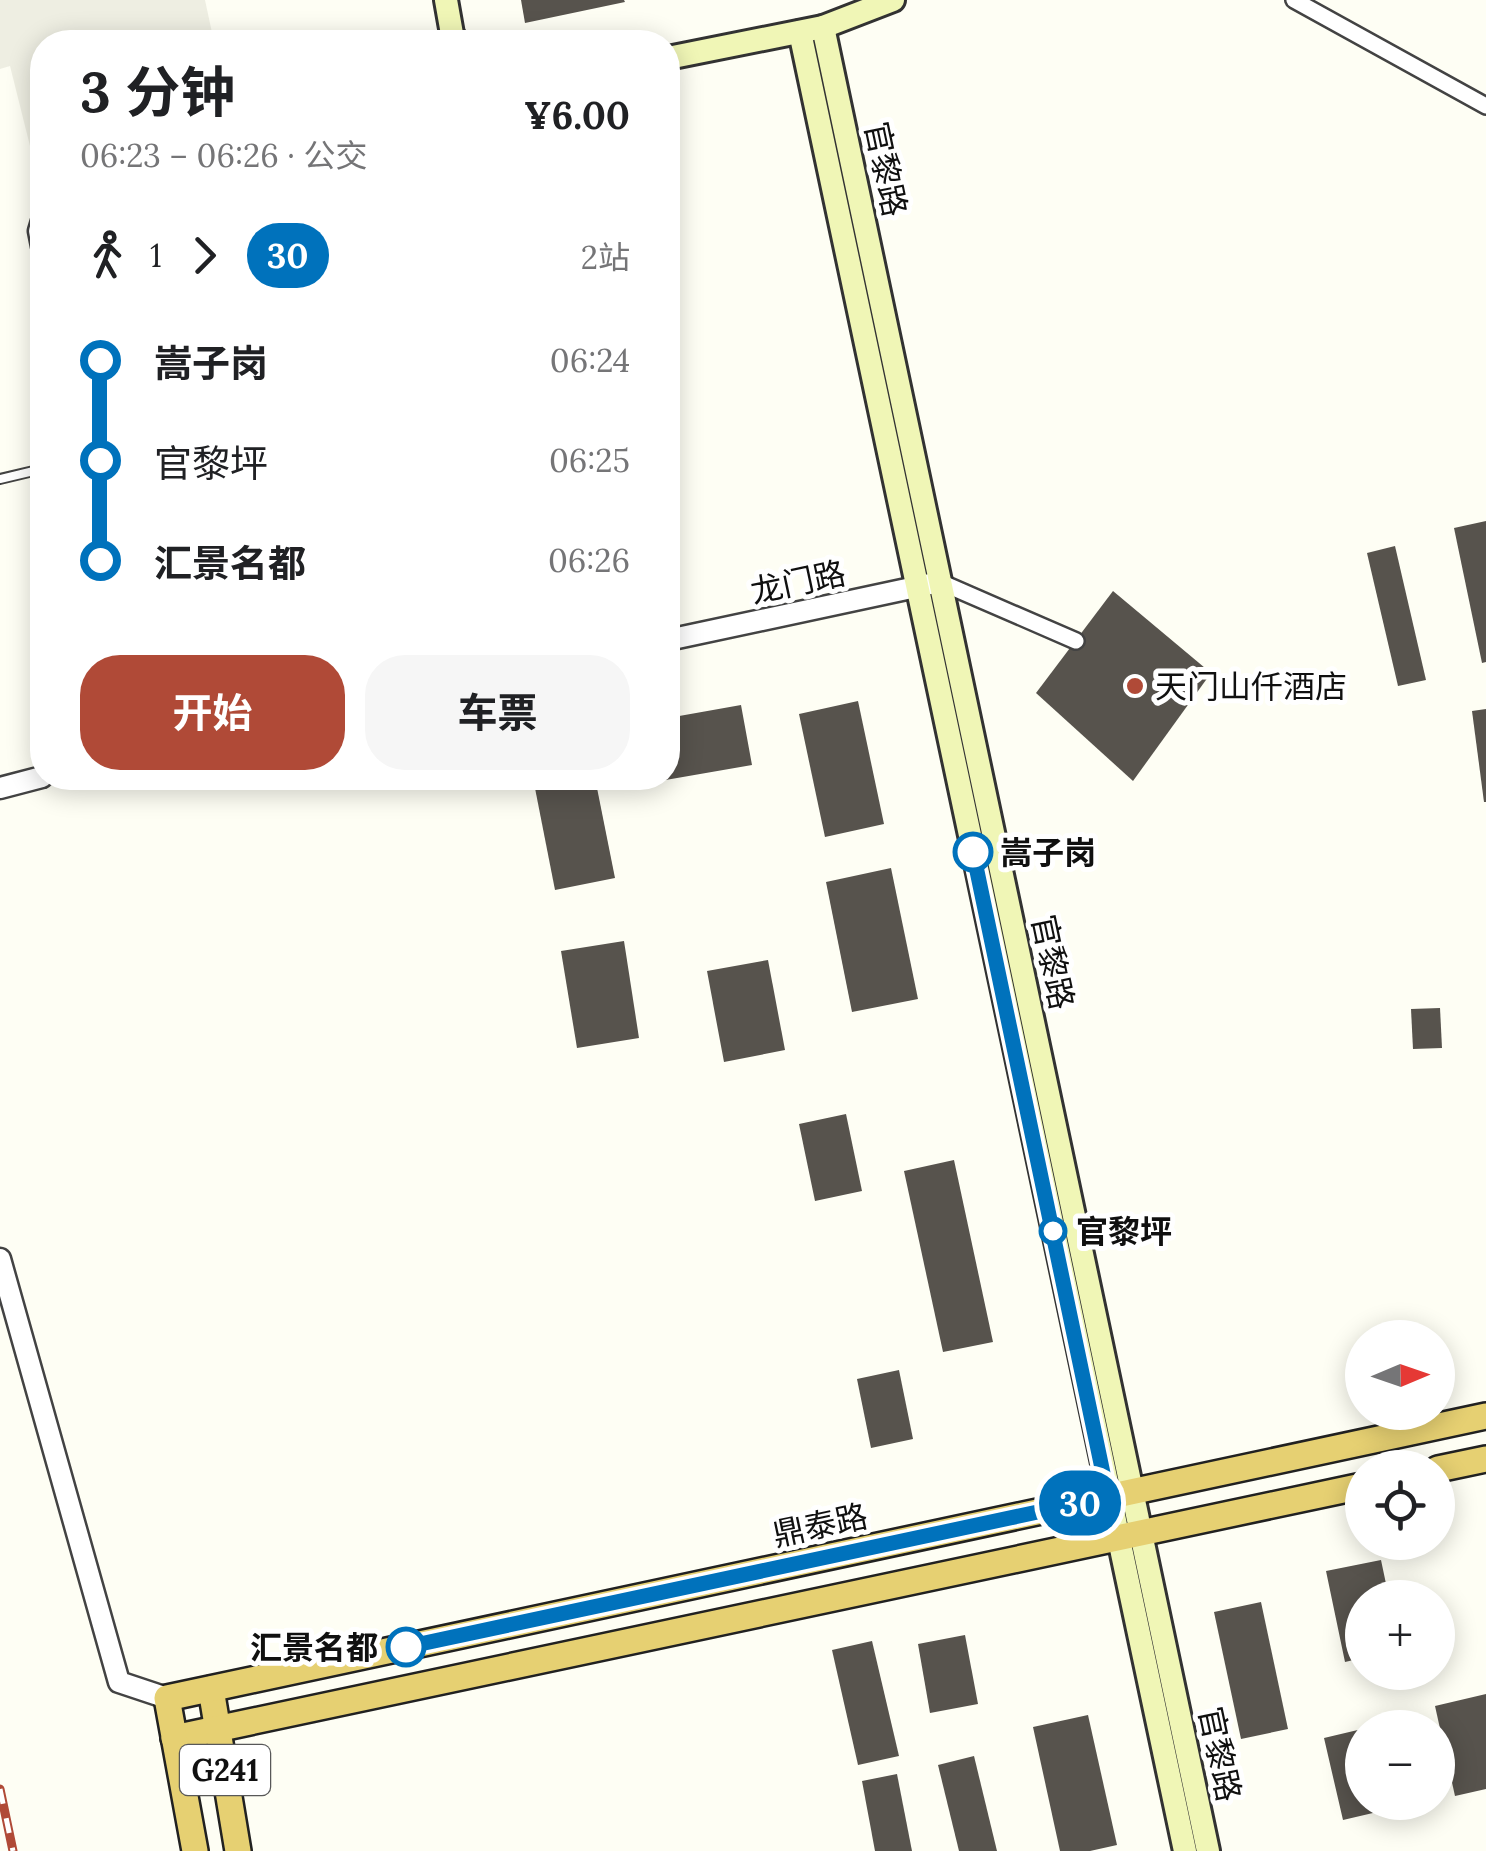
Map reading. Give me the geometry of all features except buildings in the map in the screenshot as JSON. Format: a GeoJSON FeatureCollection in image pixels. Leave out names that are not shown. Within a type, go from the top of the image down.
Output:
{"type":"FeatureCollection","features":[{"type":"Feature","properties":{"kind":"highway","name":"鼎泰路"},"geometry":{"type":"LineString","coordinates":[[167,1698],[1486,1416]]}},
{"type":"Feature","properties":{"kind":"highway"},"geometry":{"type":"LineString","coordinates":[[1455,1466],[1486,1459]]}},
{"type":"Feature","properties":{"kind":"highway","name":"G241"},"geometry":{"type":"LineString","coordinates":[[174,1738],[1345,1490]]}},
{"type":"Feature","properties":{"kind":"highway","name":"G241"},"geometry":{"type":"LineString","coordinates":[[212,1689],[238,1851]]}},
{"type":"Feature","properties":{"kind":"highway","name":"G241"},"geometry":{"type":"LineString","coordinates":[[167,1698],[195,1851]]}},
{"type":"Feature","properties":{"kind":"main road"},"geometry":{"type":"LineString","coordinates":[[446,0],[451,30]]}},
{"type":"Feature","properties":{"kind":"main road"},"geometry":{"type":"LineString","coordinates":[[680,56],[811,29],[893,0]]}},
{"type":"Feature","properties":{"kind":"main road","name":"官黎路"},"geometry":{"type":"LineString","coordinates":[[811,29],[1129,1537],[1185,1851]]}},
{"type":"Feature","properties":{"kind":"main road","name":"官黎路"},"geometry":{"type":"LineString","coordinates":[[1129,1537],[1208,1851]]}},
{"type":"Feature","properties":{"kind":"street"},"geometry":{"type":"LineString","coordinates":[[1294,0],[1486,106]]}},
{"type":"Feature","properties":{"kind":"street"},"geometry":{"type":"LineString","coordinates":[[928,585],[1076,640]]}},
{"type":"Feature","properties":{"kind":"street","name":"龙门路"},"geometry":{"type":"LineString","coordinates":[[680,637],[928,585]]}},
{"type":"Feature","properties":{"kind":"street"},"geometry":{"type":"LineString","coordinates":[[0,788],[30,780]]}},
{"type":"Feature","properties":{"kind":"street"},"geometry":{"type":"LineString","coordinates":[[0,1260],[120,1682],[167,1698]]}},
{"type":"Feature","properties":{"kind":"lane"},"geometry":{"type":"LineString","coordinates":[[0,479],[30,472]]}},
{"type":"Feature","properties":{"kind":"shaded area"},"geometry":{"type":"Polygon","coordinates":[[[0,0],[205,0],[211,30],[30,30],[30,146],[10,66],[0,69],[0,0]]]}},
{"type":"Feature","properties":{"kind":"railway"},"geometry":{"type":"LineString","coordinates":[[0,1789],[13,1851]]}},
{"type":"Feature","properties":{"kind":"bus line","name":"30"},"geometry":{"type":"LineString","coordinates":[[406,1647],[1108,1497],[973,852]]}},
{"type":"Feature","properties":{"kind":"place","name":"天门山仟酒店"},"geometry":{"type":"Point","coordinates":[1135,686]}},
{"type":"Feature","properties":{"kind":"place","name":"嵩子岗"},"geometry":{"type":"Point","coordinates":[973,852]}},
{"type":"Feature","properties":{"kind":"place","name":"官黎坪"},"geometry":{"type":"Point","coordinates":[1053,1231]}},
{"type":"Feature","properties":{"kind":"place","name":"汇景名都"},"geometry":{"type":"Point","coordinates":[406,1647]}}]}
